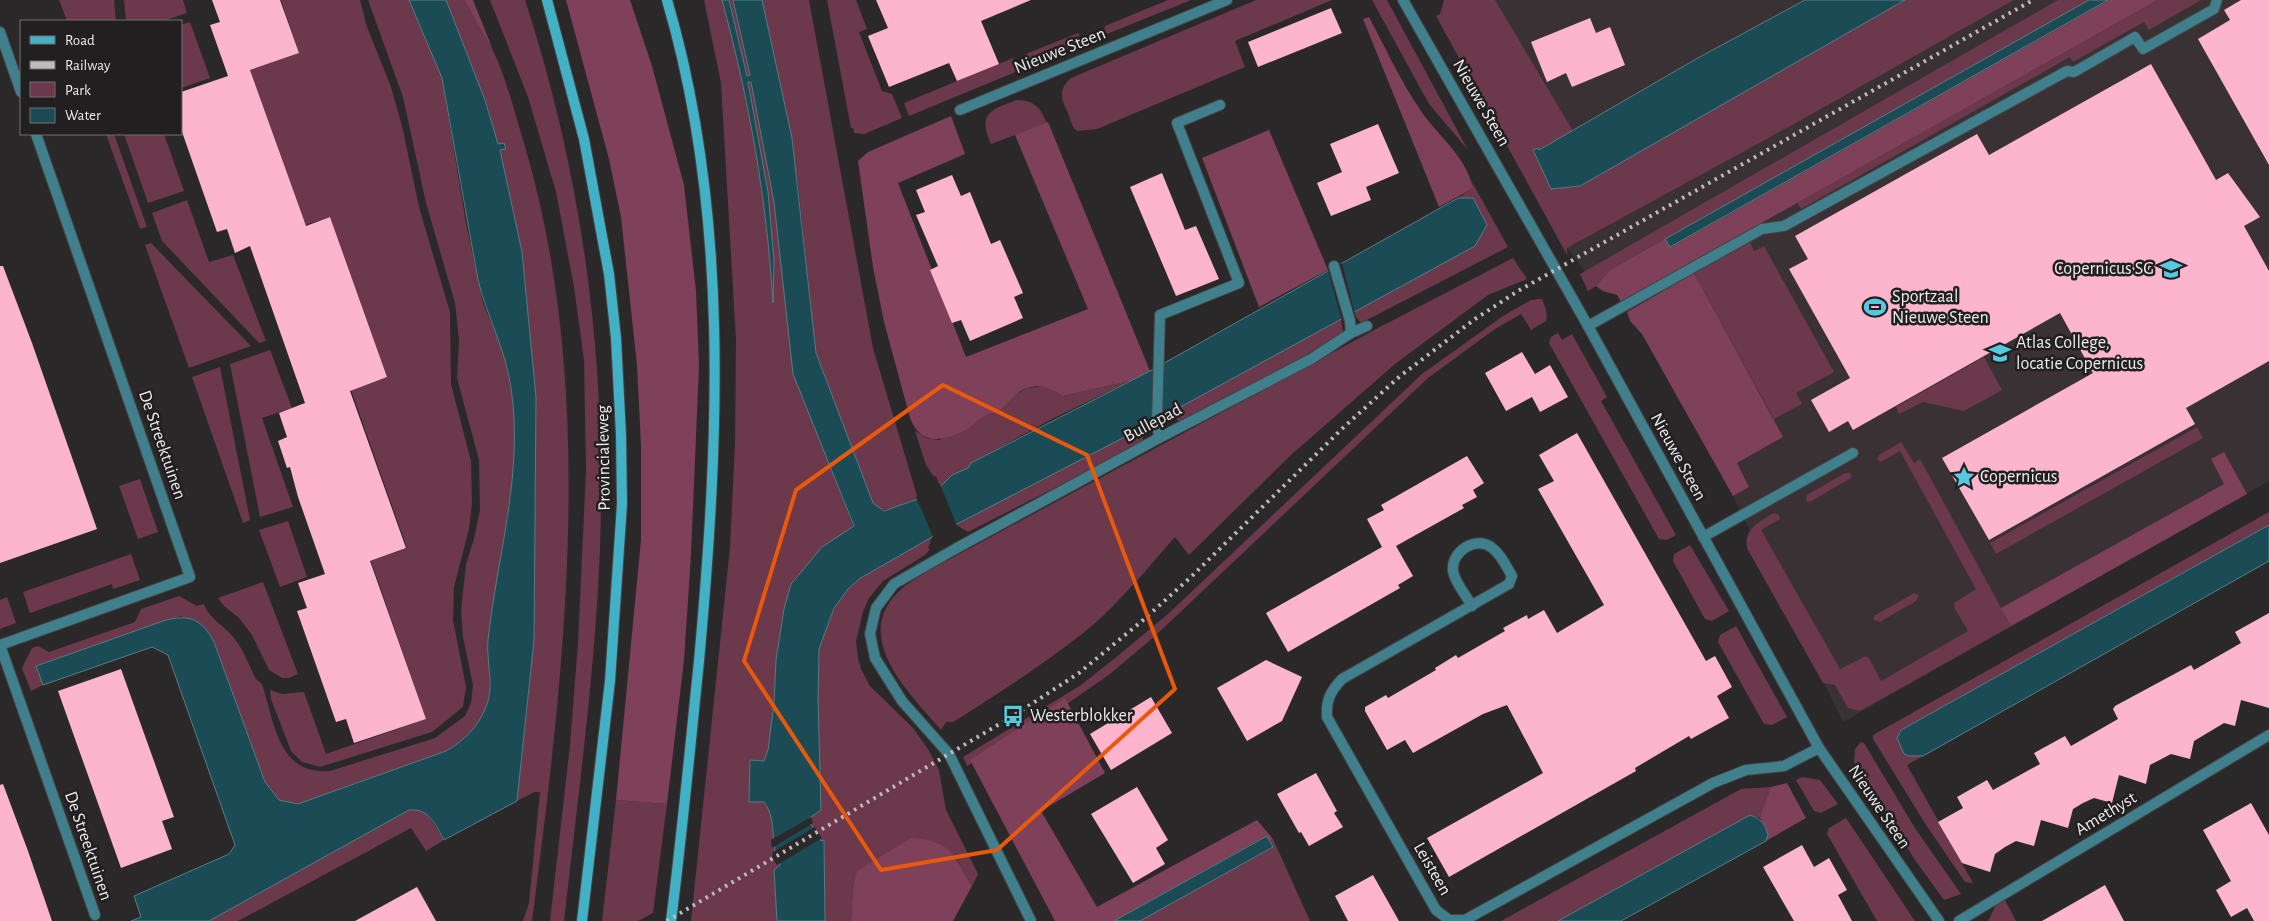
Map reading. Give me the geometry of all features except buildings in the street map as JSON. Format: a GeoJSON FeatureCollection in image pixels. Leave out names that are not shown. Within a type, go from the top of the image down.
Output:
{"type":"FeatureCollection","features":[{"type":"Feature","properties":{"kind":"main road","name":"Provincialeweg"},"geometry":{"type":"LineString","coordinates":[[547,0],[584,139],[609,274],[616,338],[621,434],[622,504],[610,681],[582,921]]}},
{"type":"Feature","properties":{"kind":"main road"},"geometry":{"type":"LineString","coordinates":[[666,0],[692,105],[700,164],[710,250],[716,371],[715,446],[709,550],[686,798],[672,921]]}},
{"type":"Feature","properties":{"kind":"street","name":"Nieuwe Steen"},"geometry":{"type":"LineString","coordinates":[[960,110],[1227,0]]}},
{"type":"Feature","properties":{"kind":"street","name":"Nieuwe Steen"},"geometry":{"type":"LineString","coordinates":[[1403,0],[1588,326],[1819,748],[1939,921]]}},
{"type":"Feature","properties":{"kind":"street"},"geometry":{"type":"LineString","coordinates":[[1588,326],[1762,229],[1784,226],[2067,70],[2074,72],[2135,37],[2143,49],[2214,9],[2217,0]]}},
{"type":"Feature","properties":{"kind":"street"},"geometry":{"type":"LineString","coordinates":[[0,32],[20,89]]}},
{"type":"Feature","properties":{"kind":"street"},"geometry":{"type":"LineString","coordinates":[[1159,438],[1157,422],[1160,316],[1239,283],[1177,123],[1220,105]]}},
{"type":"Feature","properties":{"kind":"street","name":"De Streektuinen"},"geometry":{"type":"LineString","coordinates":[[36,135],[190,577],[0,645],[95,915]]}},
{"type":"Feature","properties":{"kind":"street"},"geometry":{"type":"LineString","coordinates":[[1334,266],[1350,321],[1351,333]]}},
{"type":"Feature","properties":{"kind":"street","name":"Bullepad"},"geometry":{"type":"LineString","coordinates":[[1031,921],[949,754],[902,701],[875,658],[870,634],[876,608],[894,584],[1159,438],[1311,360],[1351,333],[1367,326]]}},
{"type":"Feature","properties":{"kind":"street"},"geometry":{"type":"LineString","coordinates":[[1703,537],[1853,454]]}},
{"type":"Feature","properties":{"kind":"street","name":"Leisteen"},"geometry":{"type":"LineString","coordinates":[[1472,606],[1454,572],[1454,558],[1461,550],[1474,544],[1489,546],[1499,555],[1512,576],[1509,584],[1472,606],[1342,679],[1330,691],[1326,704],[1327,717],[1436,910],[1449,920],[1465,920],[1713,783],[1746,770],[1784,766],[1819,748]]}},
{"type":"Feature","properties":{"kind":"street","name":"Amethyst"},"geometry":{"type":"LineString","coordinates":[[1959,921],[2269,735]]}},
{"type":"Feature","properties":{"kind":"highlighted area"},"geometry":{"type":"Polygon","coordinates":[[[943,385],[1087,455],[1175,689],[997,850],[881,870],[744,661],[796,490],[943,385]]]}},
{"type":"Feature","properties":{"kind":"shaded area"},"geometry":{"type":"Polygon","coordinates":[[[464,0],[473,0],[493,50],[464,0]]]}},
{"type":"Feature","properties":{"kind":"shaded area"},"geometry":{"type":"Polygon","coordinates":[[[566,0],[630,0],[652,66],[684,185],[696,291],[699,365],[691,555],[684,660],[667,804],[616,800],[641,540],[641,446],[637,365],[621,217],[609,159],[566,0]]]}},
{"type":"Feature","properties":{"kind":"shaded area"},"geometry":{"type":"Polygon","coordinates":[[[1444,0],[1805,0],[1696,59],[1539,150],[1436,16],[1440,14],[1444,0]]]}},
{"type":"Feature","properties":{"kind":"shaded area"},"geometry":{"type":"Polygon","coordinates":[[[2014,0],[2109,0],[1802,172],[1610,270],[1596,286],[1567,248],[1796,123],[2014,0]]]}},
{"type":"Feature","properties":{"kind":"shaded area"},"geometry":{"type":"Polygon","coordinates":[[[2109,0],[2158,0],[1621,302],[1617,295],[1603,291],[1596,286],[1610,270],[1665,239],[1671,247],[2109,0]]]}},
{"type":"Feature","properties":{"kind":"shaded area","name":"Atlas College, locatie Copernicus"},"geometry":{"type":"Polygon","coordinates":[[[2158,0],[2269,0],[2269,481],[1843,722],[1733,496],[1749,487],[1737,463],[1778,440],[1683,266],[2158,0]]]}},
{"type":"Feature","properties":{"kind":"shaded area"},"geometry":{"type":"Polygon","coordinates":[[[1369,17],[1412,97],[1426,118],[1457,155],[1469,176],[1473,188],[1439,207],[1363,19],[1369,17]]]}},
{"type":"Feature","properties":{"kind":"shaded area"},"geometry":{"type":"Polygon","coordinates":[[[951,116],[965,154],[898,183],[966,357],[1088,309],[1015,135],[1048,122],[1150,371],[1130,381],[1063,396],[1041,386],[1027,388],[998,411],[983,416],[967,429],[958,433],[934,439],[920,434],[910,418],[884,322],[873,267],[858,161],[868,152],[951,116]]]}},
{"type":"Feature","properties":{"kind":"shaded area"},"geometry":{"type":"Polygon","coordinates":[[[1269,130],[1328,270],[1259,307],[1202,158],[1269,130]]]}},
{"type":"Feature","properties":{"kind":"shaded area"},"geometry":{"type":"Polygon","coordinates":[[[1694,273],[1783,437],[1737,463],[1749,487],[1733,496],[1642,334],[1630,321],[1627,312],[1694,273]]]}},
{"type":"Feature","properties":{"kind":"shaded area"},"geometry":{"type":"Polygon","coordinates":[[[2224,452],[2247,494],[2011,626],[2001,608],[2224,484],[2211,459],[2224,452]]]}},
{"type":"Feature","properties":{"kind":"shaded area"},"geometry":{"type":"Polygon","coordinates":[[[1065,698],[1105,773],[1041,811],[1097,907],[1257,820],[1273,839],[1270,841],[1266,836],[1114,921],[1055,921],[970,760],[1065,698]]]}},
{"type":"Feature","properties":{"kind":"shaded area"},"geometry":{"type":"Polygon","coordinates":[[[1787,783],[1806,818],[1766,841],[1766,828],[1760,818],[1771,787],[1787,783]]]}},
{"type":"Feature","properties":{"kind":"shaded area"},"geometry":{"type":"Polygon","coordinates":[[[911,838],[935,842],[943,846],[955,857],[972,886],[953,921],[851,921],[853,888],[857,871],[911,838]]]}},
{"type":"Feature","properties":{"kind":"green space"},"geometry":{"type":"Polygon","coordinates":[[[59,0],[114,0],[116,20],[67,20],[59,0]]]}},
{"type":"Feature","properties":{"kind":"green space"},"geometry":{"type":"Polygon","coordinates":[[[124,0],[183,0],[187,13],[166,20],[126,20],[124,0]]]}},
{"type":"Feature","properties":{"kind":"green space"},"geometry":{"type":"Polygon","coordinates":[[[281,0],[360,0],[367,27],[391,87],[403,130],[419,207],[450,312],[451,384],[471,461],[472,504],[469,529],[454,587],[453,620],[466,687],[463,707],[432,732],[320,767],[302,762],[291,751],[271,699],[270,690],[282,694],[304,692],[326,754],[426,719],[371,561],[407,548],[351,390],[387,377],[330,217],[305,225],[250,70],[299,53],[281,0]]]}},
{"type":"Feature","properties":{"kind":"green space"},"geometry":{"type":"Polygon","coordinates":[[[368,0],[409,0],[442,78],[466,223],[483,303],[503,351],[511,388],[516,433],[514,470],[488,643],[490,692],[486,707],[479,721],[462,742],[446,751],[298,804],[279,800],[265,782],[214,642],[181,616],[36,666],[43,685],[31,691],[22,668],[32,648],[38,646],[49,652],[135,622],[141,609],[179,596],[197,606],[204,604],[213,618],[238,643],[256,679],[262,684],[281,744],[289,756],[299,765],[313,770],[330,771],[435,738],[465,716],[471,703],[473,685],[463,637],[461,611],[466,564],[480,510],[479,460],[457,378],[459,340],[455,303],[426,203],[403,97],[368,0]]]}},
{"type":"Feature","properties":{"kind":"green space"},"geometry":{"type":"Polygon","coordinates":[[[446,0],[464,0],[489,43],[506,83],[524,143],[547,238],[561,334],[568,432],[568,530],[563,629],[555,727],[532,921],[523,921],[529,903],[540,792],[534,792],[517,801],[534,640],[536,397],[522,252],[500,150],[505,149],[498,144],[485,100],[446,0]]]}},
{"type":"Feature","properties":{"kind":"green space"},"geometry":{"type":"Polygon","coordinates":[[[490,0],[525,0],[562,134],[576,202],[595,340],[601,479],[598,596],[585,735],[564,921],[550,921],[570,745],[578,643],[586,470],[584,360],[574,287],[556,192],[528,97],[490,0]]]}},
{"type":"Feature","properties":{"kind":"green space"},"geometry":{"type":"Polygon","coordinates":[[[704,0],[722,0],[741,74],[761,187],[773,301],[774,261],[768,192],[747,82],[752,81],[774,202],[790,341],[810,414],[853,526],[845,532],[784,609],[776,660],[774,703],[768,750],[764,761],[750,760],[749,801],[764,802],[768,808],[772,819],[775,849],[780,866],[775,880],[777,921],[691,921],[730,547],[735,443],[736,340],[721,83],[704,0]]]}},
{"type":"Feature","properties":{"kind":"green space"},"geometry":{"type":"Polygon","coordinates":[[[729,0],[733,0],[750,75],[747,76],[729,0]]]}},
{"type":"Feature","properties":{"kind":"green space"},"geometry":{"type":"Polygon","coordinates":[[[761,0],[809,0],[873,348],[918,499],[894,508],[883,509],[873,504],[816,353],[798,184],[785,106],[761,0]]]}},
{"type":"Feature","properties":{"kind":"green space"},"geometry":{"type":"Polygon","coordinates":[[[827,0],[856,0],[867,29],[859,32],[882,91],[892,94],[902,118],[864,134],[854,133],[853,128],[851,128],[827,0]]]}},
{"type":"Feature","properties":{"kind":"green space"},"geometry":{"type":"Polygon","coordinates":[[[1168,0],[1191,0],[1107,34],[1104,32],[1105,26],[1168,0]]]}},
{"type":"Feature","properties":{"kind":"green space"},"geometry":{"type":"Polygon","coordinates":[[[1256,0],[1332,0],[1235,41],[1245,67],[1097,129],[1077,131],[1073,127],[1062,99],[1062,90],[1071,78],[1256,0]]]}},
{"type":"Feature","properties":{"kind":"green space"},"geometry":{"type":"Polygon","coordinates":[[[1372,0],[1387,0],[1468,150],[1429,104],[1372,0]]]}},
{"type":"Feature","properties":{"kind":"green space"},"geometry":{"type":"Polygon","coordinates":[[[1444,0],[1495,0],[1573,131],[1539,150],[1534,150],[1552,189],[1580,186],[1905,0],[2014,0],[1796,123],[1567,248],[1567,255],[1436,16],[1440,14],[1444,0]]]}},
{"type":"Feature","properties":{"kind":"green space"},"geometry":{"type":"Polygon","coordinates":[[[2058,0],[2089,0],[1610,270],[1596,286],[1588,291],[1580,274],[2058,0]]]}},
{"type":"Feature","properties":{"kind":"green space"},"geometry":{"type":"Polygon","coordinates":[[[2158,0],[2201,0],[2149,30],[2144,22],[2073,62],[2070,57],[1801,209],[1797,203],[2158,0]]]}},
{"type":"Feature","properties":{"kind":"green space"},"geometry":{"type":"Polygon","coordinates":[[[190,22],[210,78],[182,88],[182,25],[190,22]]]}},
{"type":"Feature","properties":{"kind":"green space"},"geometry":{"type":"Polygon","coordinates":[[[1078,33],[1082,44],[1029,65],[1026,54],[1078,33]]]}},
{"type":"Feature","properties":{"kind":"green space"},"geometry":{"type":"Polygon","coordinates":[[[1013,58],[1018,71],[909,116],[904,103],[1013,58]]]}},
{"type":"Feature","properties":{"kind":"green space"},"geometry":{"type":"Polygon","coordinates":[[[1017,100],[1036,105],[1047,123],[991,144],[987,134],[986,119],[989,114],[1000,106],[1017,100]]]}},
{"type":"Feature","properties":{"kind":"green space"},"geometry":{"type":"Polygon","coordinates":[[[106,135],[114,135],[147,227],[140,229],[106,135]]]}},
{"type":"Feature","properties":{"kind":"green space"},"geometry":{"type":"Polygon","coordinates":[[[124,135],[164,135],[184,191],[148,203],[124,135]]]}},
{"type":"Feature","properties":{"kind":"green space"},"geometry":{"type":"Polygon","coordinates":[[[1472,182],[1508,247],[1361,323],[1354,311],[1364,305],[1473,198],[1458,198],[1473,188],[1472,182]]]}},
{"type":"Feature","properties":{"kind":"green space"},"geometry":{"type":"Polygon","coordinates":[[[187,200],[209,262],[233,255],[266,341],[259,343],[162,241],[152,213],[187,200]]]}},
{"type":"Feature","properties":{"kind":"green space"},"geometry":{"type":"Polygon","coordinates":[[[1750,242],[1754,251],[1764,246],[1834,372],[1796,393],[1802,404],[1774,419],[1694,273],[1750,242]]]}},
{"type":"Feature","properties":{"kind":"green space"},"geometry":{"type":"Polygon","coordinates":[[[151,243],[251,346],[189,368],[145,245],[151,243]]]}},
{"type":"Feature","properties":{"kind":"green space"},"geometry":{"type":"Polygon","coordinates":[[[1513,258],[1527,279],[1488,295],[1395,364],[1291,455],[1189,555],[1175,537],[1107,612],[1082,634],[1035,669],[953,722],[946,722],[941,730],[902,683],[891,666],[883,647],[881,628],[885,610],[898,592],[908,584],[926,572],[1378,328],[1513,258]]]}},
{"type":"Feature","properties":{"kind":"green space"},"geometry":{"type":"Polygon","coordinates":[[[1542,299],[1547,318],[1546,321],[1531,330],[1521,314],[1495,329],[1428,378],[1155,636],[1110,674],[1067,704],[967,766],[963,757],[1081,685],[1168,614],[1422,374],[1503,316],[1531,300],[1542,299]]]}},
{"type":"Feature","properties":{"kind":"green space"},"geometry":{"type":"Polygon","coordinates":[[[1341,319],[1343,332],[1298,360],[1184,421],[1179,422],[1171,411],[1341,319]]]}},
{"type":"Feature","properties":{"kind":"green space"},"geometry":{"type":"Polygon","coordinates":[[[1558,333],[1562,340],[1572,334],[1607,397],[1601,401],[1676,535],[1667,540],[1659,539],[1549,343],[1551,337],[1558,333]]]}},
{"type":"Feature","properties":{"kind":"green space"},"geometry":{"type":"Polygon","coordinates":[[[270,350],[292,408],[262,418],[293,507],[260,517],[230,364],[270,350]]]}},
{"type":"Feature","properties":{"kind":"green space"},"geometry":{"type":"Polygon","coordinates":[[[1984,357],[2002,390],[1964,411],[1923,402],[1899,414],[1896,407],[1984,357]]]}},
{"type":"Feature","properties":{"kind":"green space"},"geometry":{"type":"Polygon","coordinates":[[[220,367],[250,520],[243,523],[192,377],[220,367]]]}},
{"type":"Feature","properties":{"kind":"green space"},"geometry":{"type":"Polygon","coordinates":[[[1130,381],[1054,418],[971,463],[968,468],[952,475],[940,487],[936,476],[934,477],[926,465],[915,431],[927,438],[939,440],[985,415],[1000,410],[1013,396],[1027,388],[1046,386],[1063,396],[1130,381]]]}},
{"type":"Feature","properties":{"kind":"green space"},"geometry":{"type":"Polygon","coordinates":[[[2197,427],[2203,438],[1996,554],[1990,543],[2197,427]]]}},
{"type":"Feature","properties":{"kind":"green space"},"geometry":{"type":"Polygon","coordinates":[[[1142,428],[1143,438],[1141,444],[968,532],[955,524],[1142,428]]]}},
{"type":"Feature","properties":{"kind":"green space"},"geometry":{"type":"Polygon","coordinates":[[[1901,442],[1914,463],[1920,459],[2011,626],[1860,711],[1848,708],[1835,685],[1823,683],[1748,550],[1747,537],[1753,527],[1763,519],[1774,513],[1779,515],[1780,519],[1761,530],[1840,669],[1866,656],[1869,658],[1881,681],[1968,631],[1955,609],[1954,603],[1976,589],[1900,451],[1881,462],[1877,459],[1879,455],[1901,442]]]}},
{"type":"Feature","properties":{"kind":"green space"},"geometry":{"type":"Polygon","coordinates":[[[1845,473],[1850,473],[1851,478],[1810,502],[1806,501],[1807,495],[1845,473]]]}},
{"type":"Feature","properties":{"kind":"green space"},"geometry":{"type":"Polygon","coordinates":[[[140,479],[158,532],[138,539],[119,486],[140,479]]]}},
{"type":"Feature","properties":{"kind":"green space"},"geometry":{"type":"Polygon","coordinates":[[[2269,512],[2269,525],[1901,730],[1909,756],[1923,756],[1907,765],[1973,883],[1965,882],[1926,825],[1873,739],[1873,735],[2269,512]]]}},
{"type":"Feature","properties":{"kind":"green space"},"geometry":{"type":"Polygon","coordinates":[[[288,521],[307,577],[280,587],[259,530],[288,521]]]}},
{"type":"Feature","properties":{"kind":"green space"},"geometry":{"type":"Polygon","coordinates":[[[932,537],[928,548],[930,549],[925,555],[883,581],[869,598],[863,612],[856,641],[858,658],[861,669],[870,686],[913,728],[928,749],[939,770],[946,810],[978,874],[972,886],[957,859],[853,888],[851,921],[825,921],[824,840],[821,841],[808,819],[818,699],[819,649],[834,608],[848,589],[859,579],[932,537]]]}},
{"type":"Feature","properties":{"kind":"green space"},"geometry":{"type":"Polygon","coordinates":[[[1690,545],[1729,611],[1712,621],[1705,619],[1673,561],[1674,554],[1690,545]]]}},
{"type":"Feature","properties":{"kind":"green space"},"geometry":{"type":"Polygon","coordinates":[[[131,554],[140,580],[113,589],[112,584],[30,613],[23,592],[131,554]]]}},
{"type":"Feature","properties":{"kind":"green space"},"geometry":{"type":"Polygon","coordinates":[[[263,582],[298,674],[289,678],[282,678],[269,670],[252,635],[239,618],[224,606],[218,598],[263,582]]]}},
{"type":"Feature","properties":{"kind":"green space"},"geometry":{"type":"Polygon","coordinates":[[[1914,593],[1919,595],[1916,601],[1880,622],[1874,620],[1874,616],[1914,593]]]}},
{"type":"Feature","properties":{"kind":"green space"},"geometry":{"type":"Polygon","coordinates":[[[7,597],[16,623],[0,629],[0,600],[7,597]]]}},
{"type":"Feature","properties":{"kind":"green space"},"geometry":{"type":"Polygon","coordinates":[[[1736,626],[1787,717],[1772,725],[1764,724],[1718,642],[1720,635],[1736,626]]]}},
{"type":"Feature","properties":{"kind":"green space"},"geometry":{"type":"Polygon","coordinates":[[[1861,742],[1864,743],[1915,828],[1961,894],[1944,900],[1915,860],[1854,762],[1855,749],[1861,742]]]}},
{"type":"Feature","properties":{"kind":"green space"},"geometry":{"type":"Polygon","coordinates":[[[1802,777],[1820,780],[1838,804],[1821,813],[1814,811],[1796,780],[1802,777]]]}},
{"type":"Feature","properties":{"kind":"green space"},"geometry":{"type":"Polygon","coordinates":[[[1771,787],[1760,818],[1750,815],[1558,921],[1501,921],[1741,789],[1771,787]]]}},
{"type":"Feature","properties":{"kind":"green space"},"geometry":{"type":"Polygon","coordinates":[[[616,800],[667,804],[653,913],[638,921],[602,921],[616,800]]]}},
{"type":"Feature","properties":{"kind":"green space"},"geometry":{"type":"Polygon","coordinates":[[[419,809],[427,813],[444,840],[426,851],[411,828],[238,921],[209,921],[409,810],[419,809]]]}},
{"type":"Feature","properties":{"kind":"green space"},"geometry":{"type":"Polygon","coordinates":[[[1846,818],[1915,921],[1877,921],[1827,834],[1829,828],[1846,818]]]}},
{"type":"Feature","properties":{"kind":"green space"},"geometry":{"type":"Polygon","coordinates":[[[1273,839],[1310,921],[1140,921],[1272,848],[1270,841],[1273,839]]]}},
{"type":"Feature","properties":{"kind":"green space"},"geometry":{"type":"Polygon","coordinates":[[[2005,900],[2016,921],[1988,921],[1996,905],[2005,900]]]}},
{"type":"Feature","properties":{"kind":"water"},"geometry":{"type":"Polygon","coordinates":[[[409,0],[446,0],[485,100],[498,144],[504,143],[506,149],[500,150],[522,252],[536,397],[534,640],[517,801],[444,840],[431,818],[422,812],[409,810],[209,921],[131,921],[141,917],[134,896],[229,854],[235,845],[168,655],[152,647],[43,685],[36,666],[166,620],[182,618],[195,620],[205,628],[214,642],[265,782],[279,800],[298,804],[446,751],[459,743],[475,727],[489,699],[488,640],[512,483],[514,420],[511,388],[505,360],[478,280],[442,78],[409,0]]]}},
{"type":"Feature","properties":{"kind":"water"},"geometry":{"type":"Polygon","coordinates":[[[722,0],[729,0],[747,76],[750,75],[733,0],[762,0],[792,138],[816,353],[873,503],[884,511],[918,499],[941,486],[952,475],[968,468],[971,463],[1150,371],[1458,198],[1473,198],[1487,225],[1475,246],[1142,428],[932,537],[859,579],[848,589],[834,608],[819,649],[818,699],[821,810],[808,819],[821,841],[824,840],[825,921],[777,921],[774,870],[780,865],[775,850],[771,817],[768,809],[764,802],[749,802],[750,760],[764,761],[768,750],[774,703],[776,660],[784,609],[791,584],[822,547],[854,526],[793,374],[774,202],[751,82],[748,82],[768,192],[774,261],[773,303],[766,227],[755,150],[741,75],[722,0]]]}},
{"type":"Feature","properties":{"kind":"water"},"geometry":{"type":"Polygon","coordinates":[[[1805,0],[1905,0],[1580,186],[1551,189],[1533,150],[1538,148],[1539,150],[1696,59],[1805,0]]]}},
{"type":"Feature","properties":{"kind":"water"},"geometry":{"type":"Polygon","coordinates":[[[2089,0],[2108,0],[1670,247],[1665,239],[2089,0]]]}},
{"type":"Feature","properties":{"kind":"water"},"geometry":{"type":"Polygon","coordinates":[[[2269,525],[2269,561],[1923,756],[1904,754],[1897,738],[1901,730],[2269,525]]]}},
{"type":"Feature","properties":{"kind":"water"},"geometry":{"type":"Polygon","coordinates":[[[1750,815],[1760,820],[1764,825],[1768,835],[1766,841],[1621,921],[1558,921],[1750,815]]]}},
{"type":"Feature","properties":{"kind":"water"},"geometry":{"type":"Polygon","coordinates":[[[1267,836],[1273,847],[1140,921],[1114,921],[1267,836]]]}},
{"type":"Feature","properties":{"kind":"pier"},"geometry":{"type":"Polygon","coordinates":[[[1342,263],[1355,314],[1342,321],[1328,270],[1342,263]]]}},
{"type":"Feature","properties":{"kind":"pier"},"geometry":{"type":"Polygon","coordinates":[[[940,484],[957,526],[934,539],[916,497],[940,484]]]}},
{"type":"Feature","properties":{"kind":"pier"},"geometry":{"type":"Polygon","coordinates":[[[811,817],[813,823],[772,848],[771,840],[811,817]]]}},
{"type":"Feature","properties":{"kind":"pier"},"geometry":{"type":"Polygon","coordinates":[[[815,827],[822,838],[777,865],[772,857],[773,852],[815,827]]]}},
{"type":"Feature","properties":{"kind":"railway"},"geometry":{"type":"LineString","coordinates":[[667,921],[1013,716],[1079,673],[1142,621],[1191,577],[1344,427],[1399,377],[1475,319],[1518,291],[2033,0]]}},
{"type":"Feature","properties":{"kind":"place","name":"Copernicus SG"},"geometry":{"type":"Point","coordinates":[2171,269]}},
{"type":"Feature","properties":{"kind":"place","name":"Sportzaal Nieuwe Steen"},"geometry":{"type":"Point","coordinates":[1875,307]}},
{"type":"Feature","properties":{"kind":"place","name":"Atlas College, locatie Copernicus"},"geometry":{"type":"Point","coordinates":[2000,353]}},
{"type":"Feature","properties":{"kind":"place","name":"Copernicus"},"geometry":{"type":"Point","coordinates":[1964,477]}},
{"type":"Feature","properties":{"kind":"place","name":"Westerblokker"},"geometry":{"type":"Point","coordinates":[1013,716]}}]}
